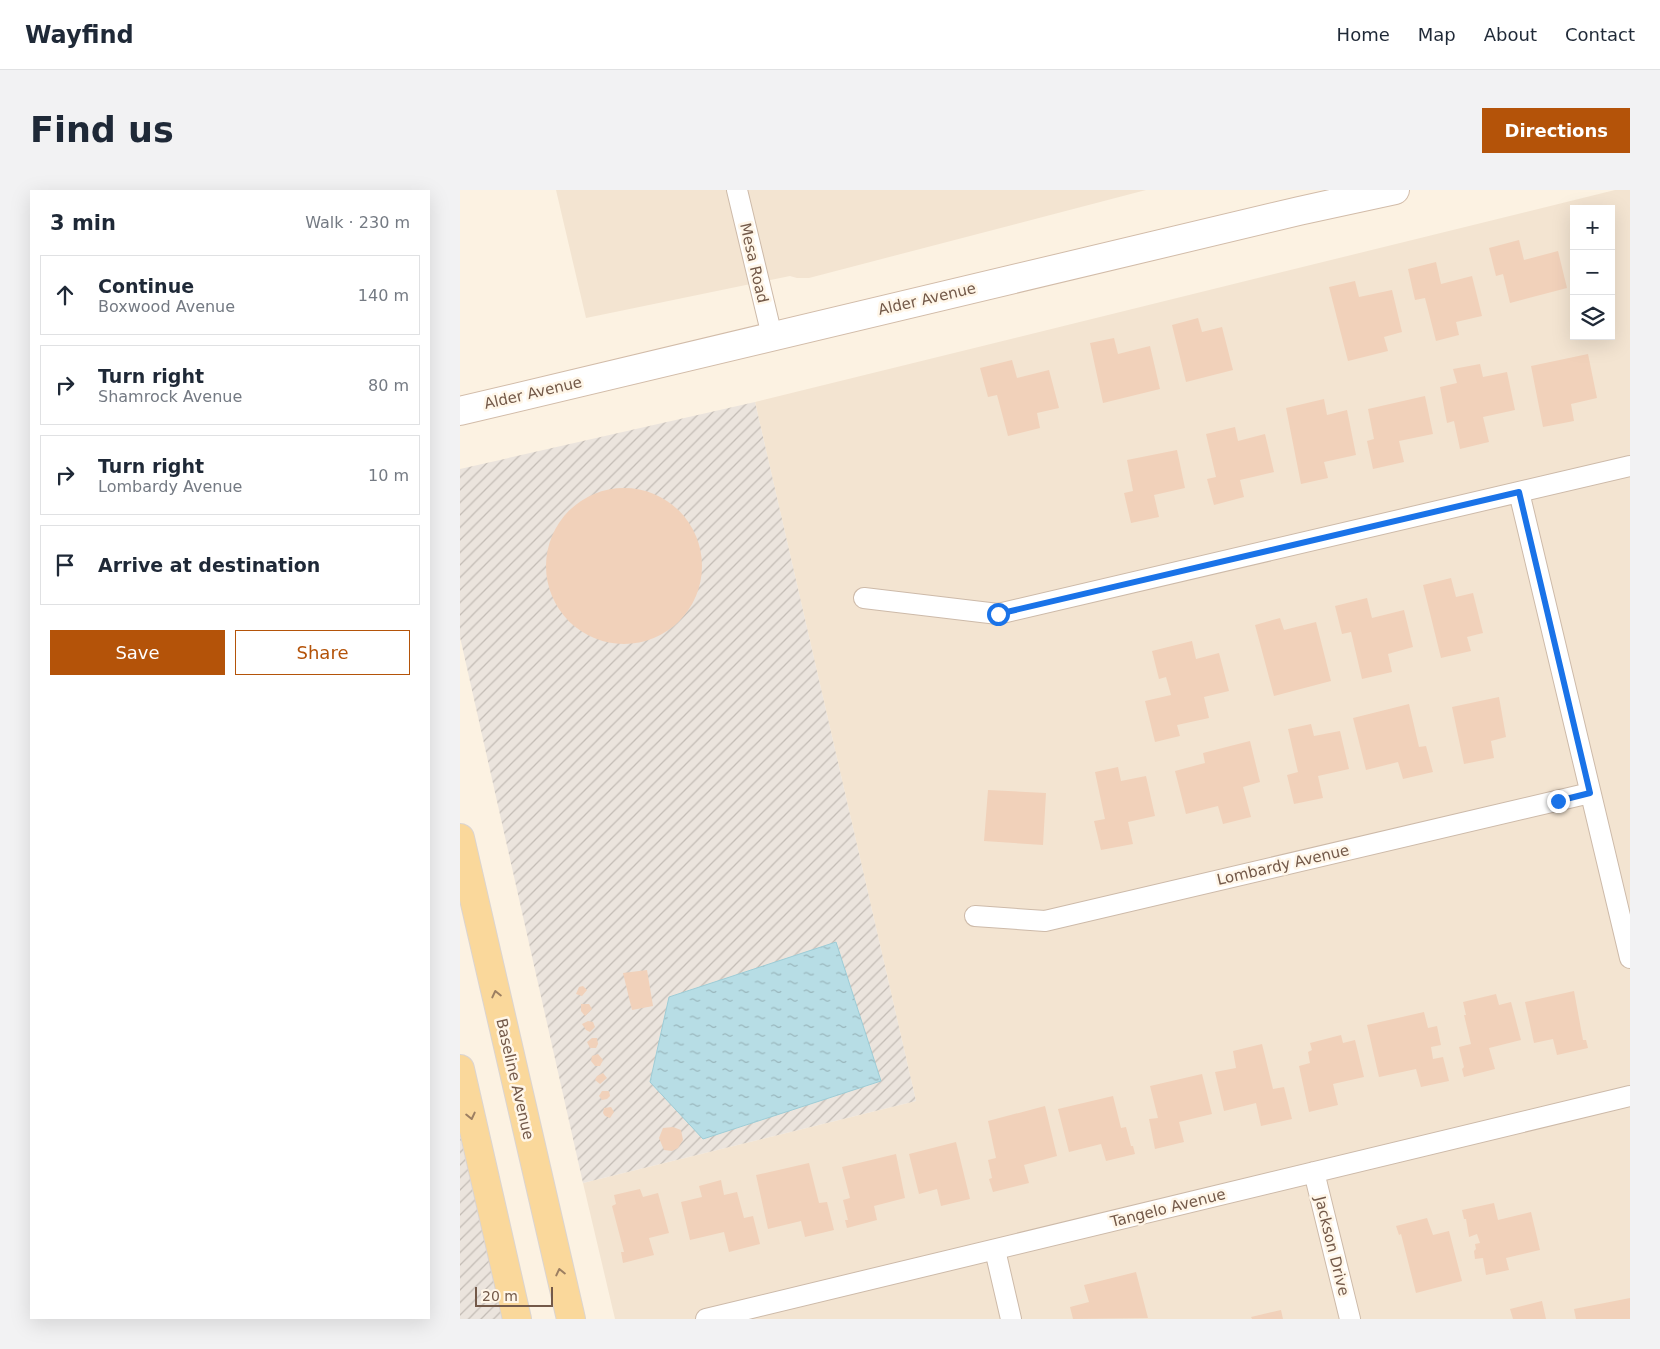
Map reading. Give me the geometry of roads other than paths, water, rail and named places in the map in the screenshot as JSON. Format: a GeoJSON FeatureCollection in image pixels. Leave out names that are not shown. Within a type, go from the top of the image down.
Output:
{"type":"FeatureCollection","features":[{"type":"Feature","properties":{"kind":"main road","name":"Alder Avenue"},"geometry":{"type":"LineString","coordinates":[[460,411],[1381,192]]}},
{"type":"Feature","properties":{"kind":"main road","name":"Baseline Avenue"},"geometry":{"type":"LineString","coordinates":[[460,838],[571,1319]]}},
{"type":"Feature","properties":{"kind":"main road"},"geometry":{"type":"LineString","coordinates":[[460,1069],[517,1319]]}},
{"type":"Feature","properties":{"kind":"street","name":"Mesa Road"},"geometry":{"type":"LineString","coordinates":[[737,190],[772,336]]}},
{"type":"Feature","properties":{"kind":"street"},"geometry":{"type":"LineString","coordinates":[[864,598],[998,614],[1630,466]]}},
{"type":"Feature","properties":{"kind":"street"},"geometry":{"type":"LineString","coordinates":[[1519,492],[1630,958]]}},
{"type":"Feature","properties":{"kind":"street","name":"Lombardy Avenue"},"geometry":{"type":"LineString","coordinates":[[975,916],[1045,921],[1590,793]]}},
{"type":"Feature","properties":{"kind":"street","name":"Tangelo Avenue"},"geometry":{"type":"LineString","coordinates":[[706,1319],[1630,1096]]}},
{"type":"Feature","properties":{"kind":"street","name":"Jackson Drive"},"geometry":{"type":"LineString","coordinates":[[1314,1172],[1350,1319]]}},
{"type":"Feature","properties":{"kind":"street"},"geometry":{"type":"LineString","coordinates":[[995,1250],[1011,1319]]}},
{"type":"Feature","properties":{"kind":"water"},"geometry":{"type":"Polygon","coordinates":[[[836,942],[881,1081],[703,1139],[650,1082],[669,997],[836,942]]]}}]}
